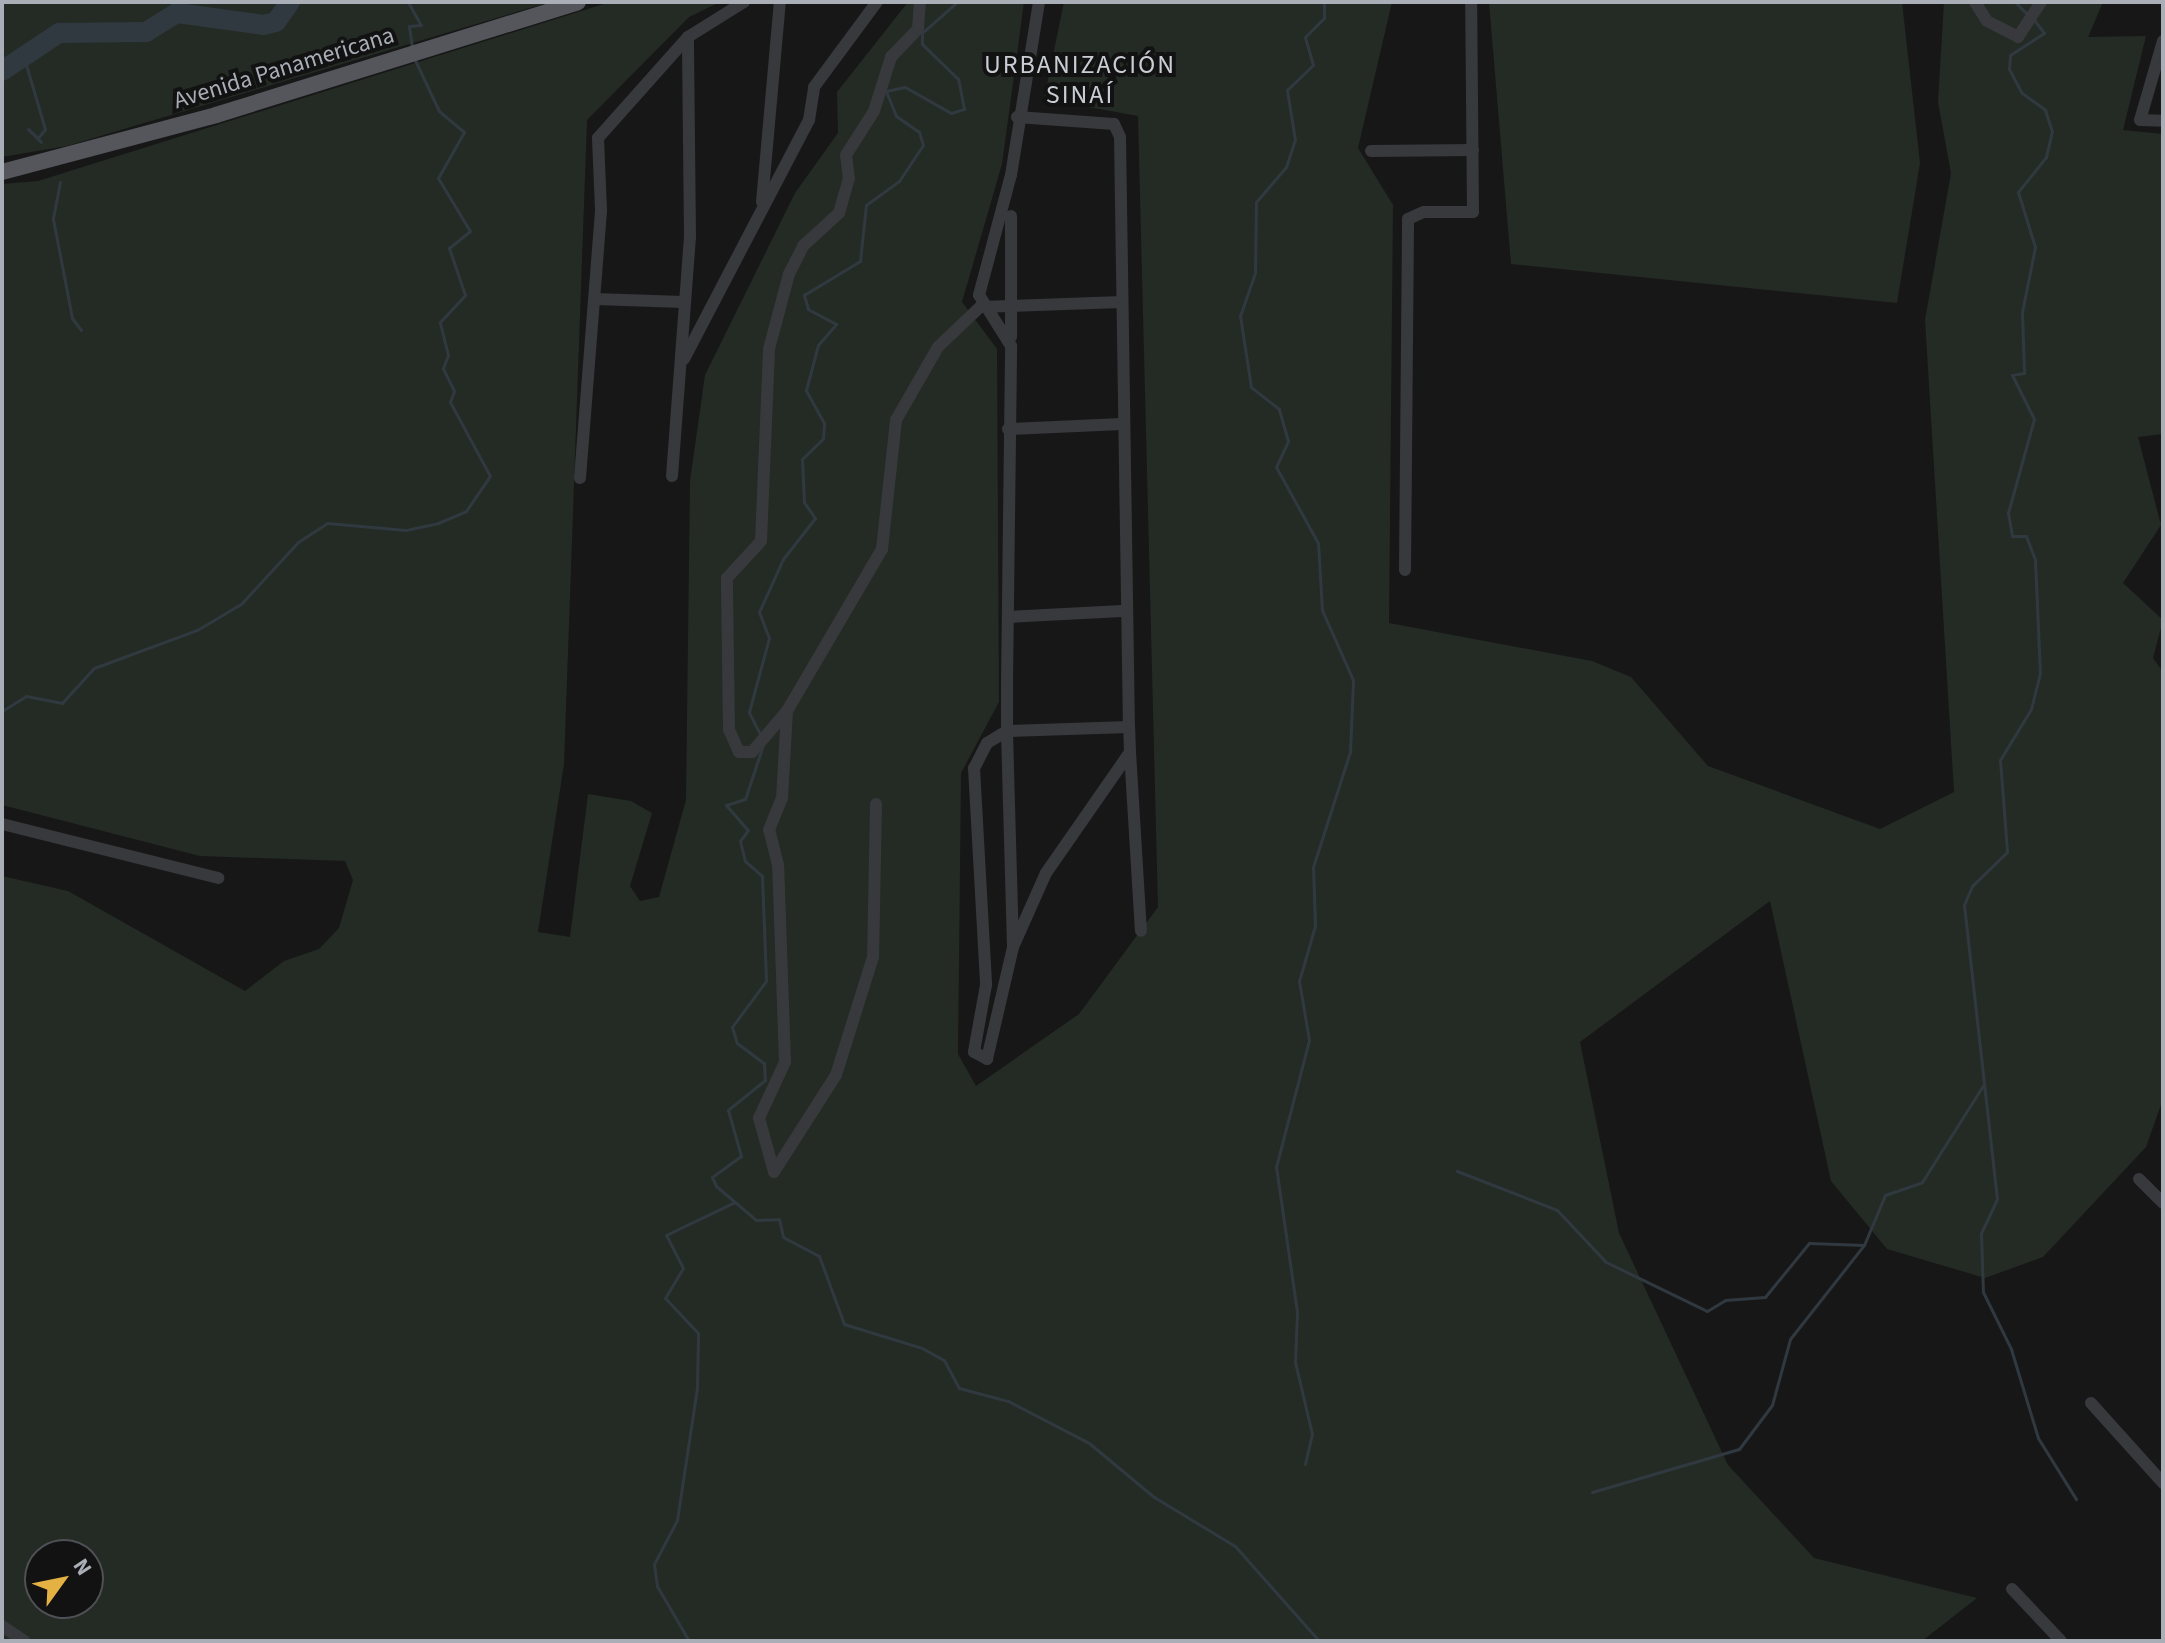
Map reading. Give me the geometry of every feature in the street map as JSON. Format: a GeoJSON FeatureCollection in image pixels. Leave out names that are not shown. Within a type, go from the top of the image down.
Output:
{"type":"FeatureCollection","features":[{"type":"Feature","properties":{"kind":"main road","name":"Avenida Panamericana"},"geometry":{"type":"LineString","coordinates":[[2,172],[578,2]]}},
{"type":"Feature","properties":{"kind":"street"},"geometry":{"type":"LineString","coordinates":[[580,478],[595,299],[598,138],[688,37],[744,2]]}},
{"type":"Feature","properties":{"kind":"street"},"geometry":{"type":"LineString","coordinates":[[761,205],[780,2]]}},
{"type":"Feature","properties":{"kind":"street"},"geometry":{"type":"LineString","coordinates":[[672,476],[672,400],[683,362],[761,205],[809,120],[814,87],[877,2]]}},
{"type":"Feature","properties":{"kind":"street"},"geometry":{"type":"LineString","coordinates":[[920,2],[918,29],[891,57],[874,111],[846,155],[849,179],[839,213],[803,246],[789,274],[769,349],[761,541],[727,578],[729,730],[739,752],[752,752],[787,711],[882,549],[896,420],[909,392],[956,325],[980,307],[1122,302]]}},
{"type":"Feature","properties":{"kind":"street"},"geometry":{"type":"LineString","coordinates":[[1011,346],[980,307],[1039,2]]}},
{"type":"Feature","properties":{"kind":"street"},"geometry":{"type":"LineString","coordinates":[[1405,570],[1408,219],[1424,212],[1473,212],[1471,2]]}},
{"type":"Feature","properties":{"kind":"street"},"geometry":{"type":"LineString","coordinates":[[1975,2],[1987,21],[2018,37],[2041,2]]}},
{"type":"Feature","properties":{"kind":"street"},"geometry":{"type":"LineString","coordinates":[[683,362],[683,302],[690,237],[688,37]]}},
{"type":"Feature","properties":{"kind":"street"},"geometry":{"type":"LineString","coordinates":[[2163,41],[2140,120],[2163,121]]}},
{"type":"Feature","properties":{"kind":"street"},"geometry":{"type":"LineString","coordinates":[[1017,117],[1105,122],[1119,130],[1122,611],[1141,931]]}},
{"type":"Feature","properties":{"kind":"street"},"geometry":{"type":"LineString","coordinates":[[1371,151],[1473,150]]}},
{"type":"Feature","properties":{"kind":"street"},"geometry":{"type":"LineString","coordinates":[[1011,216],[1007,731],[1013,947]]}},
{"type":"Feature","properties":{"kind":"street"},"geometry":{"type":"LineString","coordinates":[[595,299],[683,302]]}},
{"type":"Feature","properties":{"kind":"street"},"geometry":{"type":"LineString","coordinates":[[1008,429],[1122,424]]}},
{"type":"Feature","properties":{"kind":"street"},"geometry":{"type":"LineString","coordinates":[[1008,617],[1122,611]]}},
{"type":"Feature","properties":{"kind":"street"},"geometry":{"type":"LineString","coordinates":[[787,711],[782,798],[769,830],[778,865],[785,1062],[759,1118],[774,1172],[836,1075],[873,957],[876,804]]}},
{"type":"Feature","properties":{"kind":"street"},"geometry":{"type":"LineString","coordinates":[[1129,727],[1007,731],[987,743],[974,768],[986,985],[974,1052],[987,1059],[1013,947],[1046,873],[1130,752]]}},
{"type":"Feature","properties":{"kind":"street"},"geometry":{"type":"LineString","coordinates":[[2,824],[218,878]]}},
{"type":"Feature","properties":{"kind":"street"},"geometry":{"type":"LineString","coordinates":[[2139,1179],[2163,1203]]}},
{"type":"Feature","properties":{"kind":"street"},"geometry":{"type":"LineString","coordinates":[[2091,1403],[2163,1483]]}},
{"type":"Feature","properties":{"kind":"street"},"geometry":{"type":"LineString","coordinates":[[2012,1589],[2061,1641]]}},
{"type":"Feature","properties":{"kind":"street"},"geometry":{"type":"LineString","coordinates":[[2,1626],[24,1641]]}},
{"type":"Feature","properties":{"kind":"shaded area"},"geometry":{"type":"Polygon","coordinates":[[[2,2],[550,2],[67,146],[2,157],[2,2]]]}},
{"type":"Feature","properties":{"kind":"shaded area"},"geometry":{"type":"Polygon","coordinates":[[[610,2],[720,2],[689,17],[587,120],[564,764],[538,932],[570,937],[588,794],[631,801],[652,813],[630,886],[640,901],[659,897],[686,800],[690,481],[705,375],[795,193],[838,133],[837,92],[908,2],[1024,2],[1002,164],[962,302],[997,349],[999,702],[961,773],[958,1054],[976,1086],[1079,1014],[1158,907],[1138,116],[1044,99],[1064,2],[1392,2],[1358,148],[1393,205],[1389,623],[1592,661],[1631,677],[1708,766],[1880,829],[1954,792],[1925,320],[1951,173],[1938,102],[1944,2],[2103,2],[2088,37],[2146,36],[2123,130],[2163,134],[2163,434],[2138,437],[2161,525],[2123,583],[2163,620],[2153,658],[2163,672],[2163,1099],[2146,1147],[2043,1257],[1985,1278],[1887,1249],[1831,1181],[1770,901],[1580,1042],[1619,1233],[1728,1465],[1814,1558],[1977,1598],[1922,1641],[2,1641],[2,876],[68,891],[245,991],[284,961],[319,949],[339,928],[353,880],[345,861],[200,856],[2,805],[2,184],[38,181],[610,2]]]}},
{"type":"Feature","properties":{"kind":"shaded area"},"geometry":{"type":"Polygon","coordinates":[[[1489,2],[1902,2],[1920,163],[1897,303],[1511,264],[1489,2]]]}},
{"type":"Feature","properties":{"kind":"waterway"},"geometry":{"type":"LineString","coordinates":[[2,71],[59,33],[146,32],[177,13],[263,25],[276,22],[290,2]]}},
{"type":"Feature","properties":{"kind":"waterway"},"geometry":{"type":"LineString","coordinates":[[408,2],[421,25],[409,26],[412,47]]}},
{"type":"Feature","properties":{"kind":"waterway"},"geometry":{"type":"LineString","coordinates":[[761,736],[749,712],[769,638],[759,612],[783,559],[815,518],[804,502],[802,459],[823,439],[824,423],[806,390],[818,345],[836,324],[808,309],[804,295],[860,261],[866,205],[899,181],[923,145],[919,132],[896,116],[886,91],[905,87],[951,113],[964,109],[958,79],[922,44],[922,33],[957,2]]}},
{"type":"Feature","properties":{"kind":"waterway"},"geometry":{"type":"LineString","coordinates":[[1305,1464],[1312,1434],[1295,1362],[1297,1312],[1276,1167],[1309,1040],[1299,981],[1315,926],[1313,867],[1350,752],[1353,680],[1322,610],[1318,543],[1276,467],[1288,441],[1279,409],[1251,387],[1240,316],[1255,273],[1256,202],[1286,167],[1295,140],[1287,90],[1313,65],[1305,37],[1324,18],[1324,2]]}},
{"type":"Feature","properties":{"kind":"waterway"},"geometry":{"type":"LineString","coordinates":[[2015,2],[2029,16]]}},
{"type":"Feature","properties":{"kind":"waterway"},"geometry":{"type":"LineString","coordinates":[[2035,21],[2044,33],[2010,55],[2009,69],[2022,93],[2045,110],[2052,131],[2046,157],[2018,192],[2035,247],[2022,312],[2024,373],[2012,375],[2034,419],[2008,513],[2012,536],[2026,536],[2035,560],[2040,673],[2031,709],[2000,760],[2007,852],[1972,886],[1964,905],[1997,1199],[1981,1233],[1983,1292],[2011,1349],[2038,1438],[2076,1499]]}},
{"type":"Feature","properties":{"kind":"waterway"},"geometry":{"type":"LineString","coordinates":[[24,58],[45,129],[38,138],[28,129],[41,142]]}},
{"type":"Feature","properties":{"kind":"waterway"},"geometry":{"type":"LineString","coordinates":[[2,711],[26,696],[62,703],[94,668],[197,630],[241,604],[298,542],[327,523],[406,530],[438,523],[466,511],[490,476],[450,402],[454,391],[443,368],[448,355],[440,322],[465,295],[449,248],[470,231],[438,178],[464,132],[439,111],[414,58]]}},
{"type":"Feature","properties":{"kind":"waterway"},"geometry":{"type":"LineString","coordinates":[[60,182],[53,219],[72,318],[81,330]]}},
{"type":"Feature","properties":{"kind":"waterway"},"geometry":{"type":"LineString","coordinates":[[764,742],[745,799],[726,805],[748,830],[740,841],[745,861],[762,876],[766,981],[732,1027],[737,1043],[764,1063],[765,1080],[728,1110],[741,1156],[712,1177],[716,1186],[756,1220],[779,1219],[783,1237],[819,1256],[844,1324],[922,1348],[944,1360],[959,1388],[1008,1401],[1089,1443],[1154,1497],[1235,1546],[1319,1641]]}},
{"type":"Feature","properties":{"kind":"waterway"},"geometry":{"type":"LineString","coordinates":[[1592,1492],[1739,1449],[1772,1405],[1790,1339],[1864,1245],[1885,1195],[1922,1182],[1984,1084]]}},
{"type":"Feature","properties":{"kind":"waterway"},"geometry":{"type":"LineString","coordinates":[[1457,1171],[1557,1210],[1606,1262],[1707,1311],[1725,1300],[1765,1297],[1809,1243],[1864,1245]]}},
{"type":"Feature","properties":{"kind":"waterway"},"geometry":{"type":"LineString","coordinates":[[689,1641],[657,1586],[654,1564],[677,1520],[697,1387],[698,1333],[665,1298],[683,1268],[666,1235],[735,1202]]}},
{"type":"Feature","properties":{"kind":"district","name":"URBANIZACIÓN SINAÍ"},"geometry":{"type":"Point","coordinates":[1080,80]}}]}
